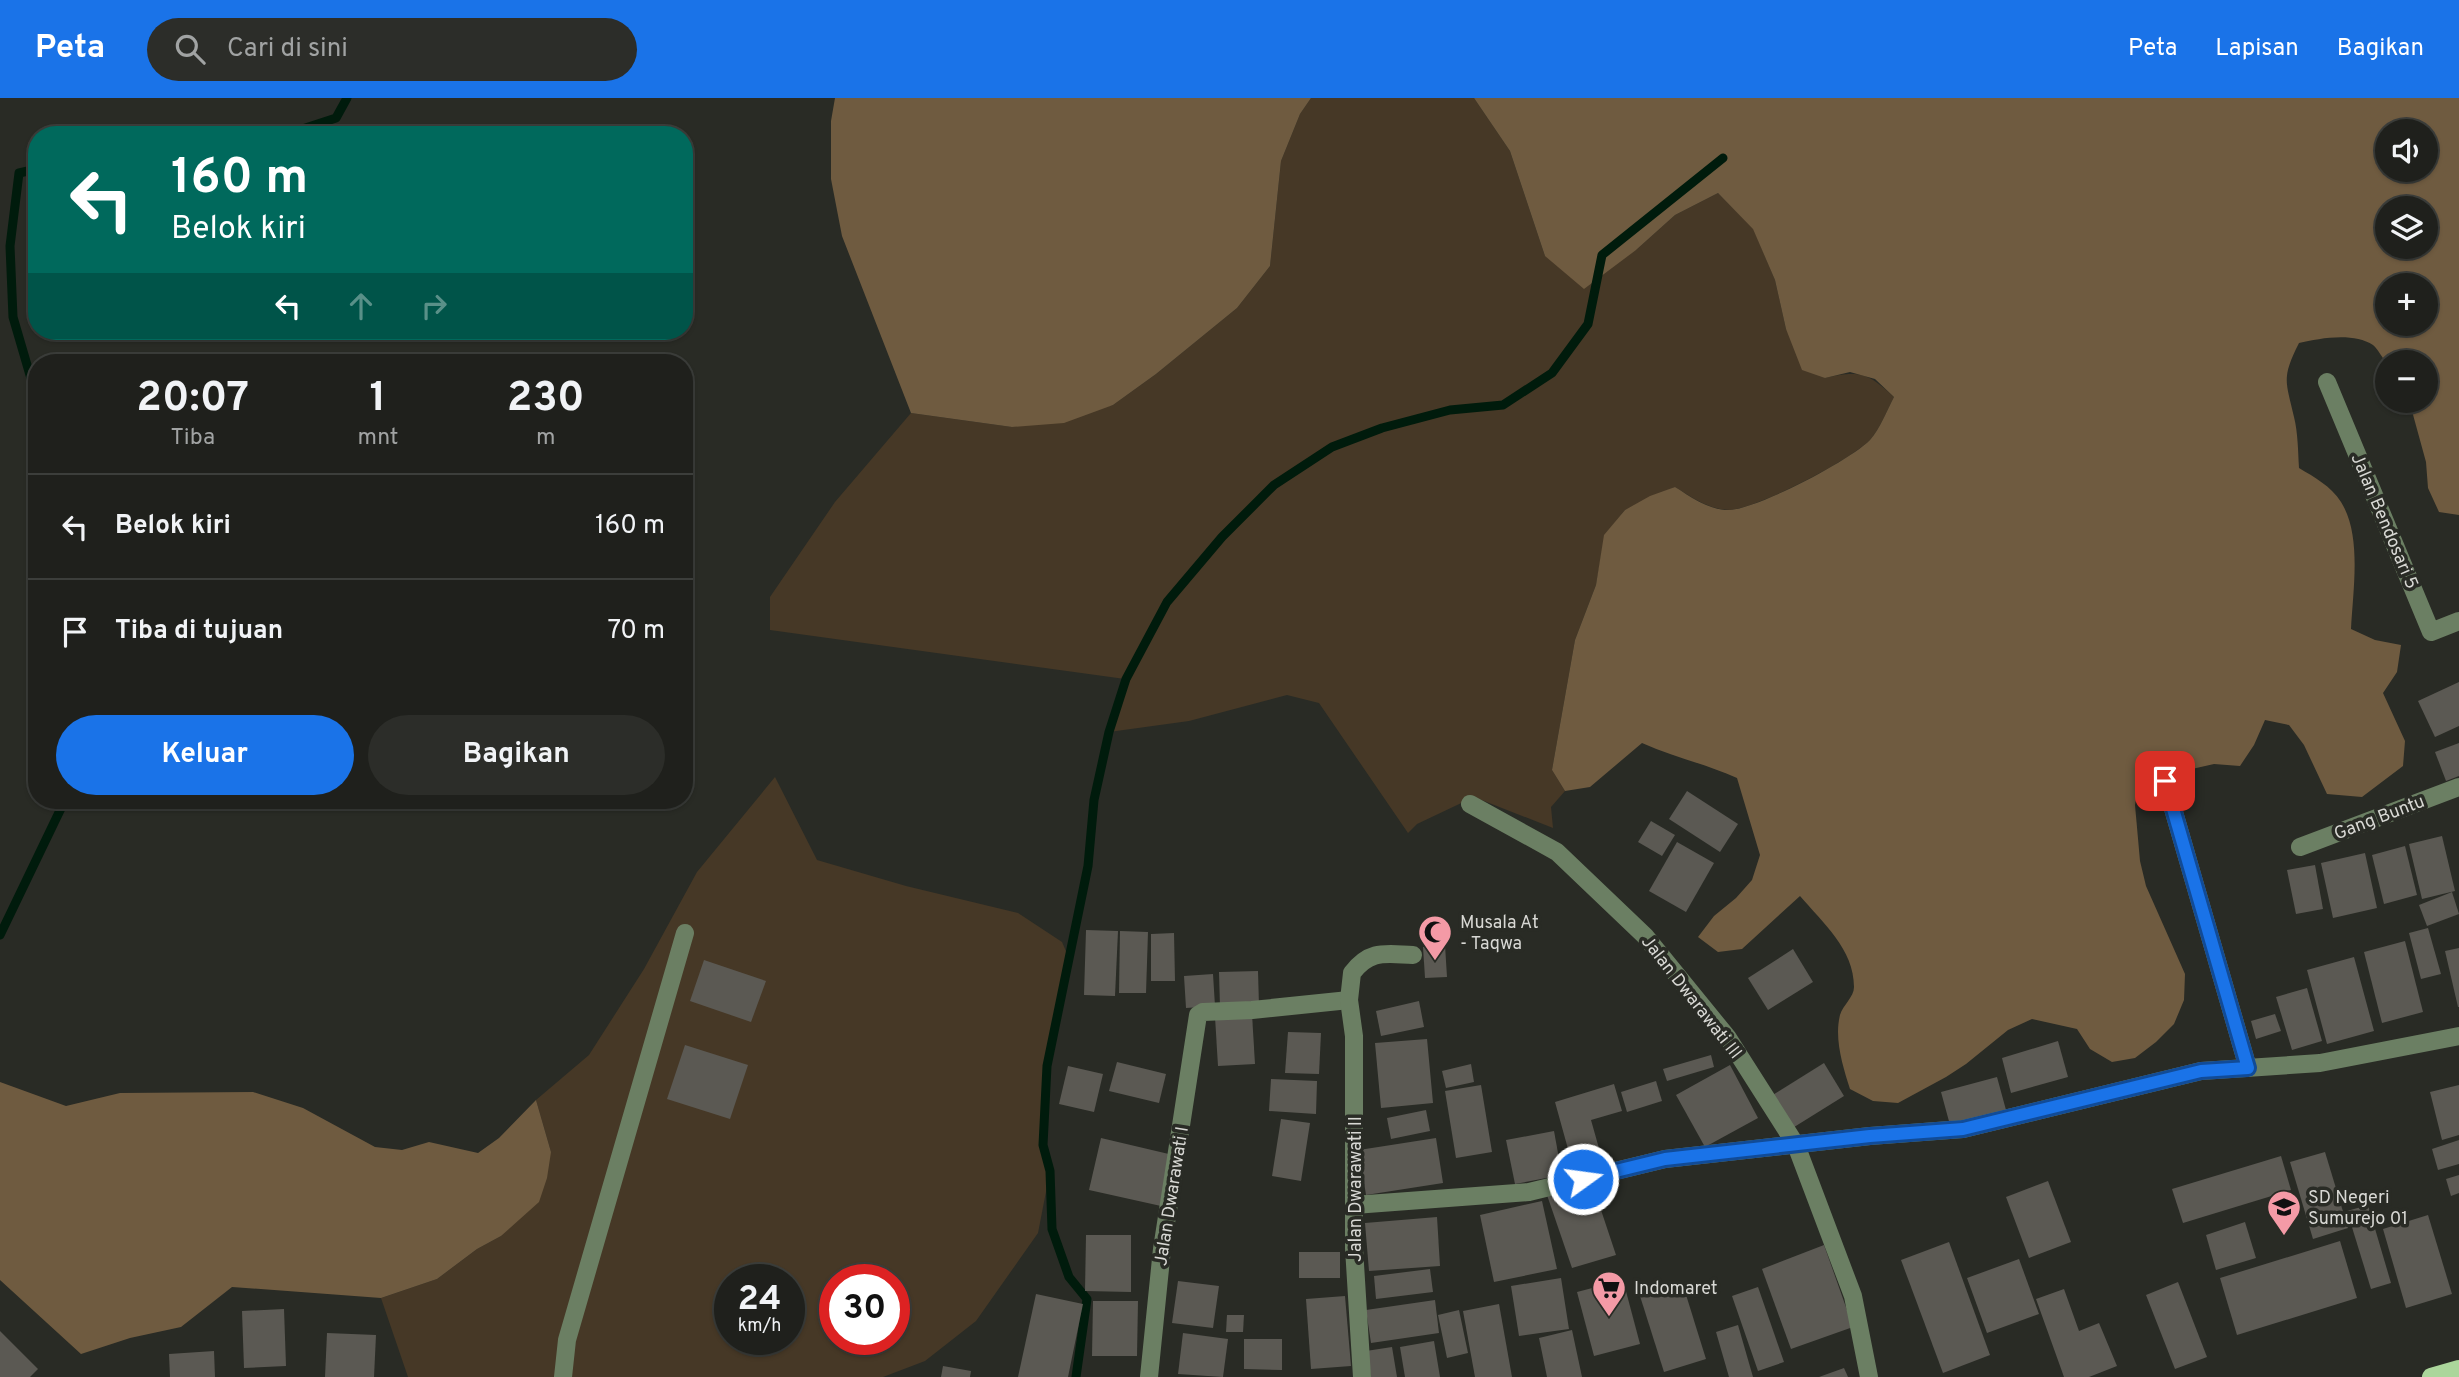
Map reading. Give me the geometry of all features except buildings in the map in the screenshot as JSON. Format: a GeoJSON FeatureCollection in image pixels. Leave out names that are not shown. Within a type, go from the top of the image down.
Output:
{"type":"FeatureCollection","features":[{"type":"Feature","properties":{"kind":"main road"},"geometry":{"type":"LineString","coordinates":[[2431,1377],[2459,1369]]}},
{"type":"Feature","properties":{"kind":"street","name":"Jalan Bendosari 5"},"geometry":{"type":"LineString","coordinates":[[2327,382],[2431,632],[2459,621]]}},
{"type":"Feature","properties":{"kind":"street"},"geometry":{"type":"LineString","coordinates":[[2165,781],[2248,1068]]}},
{"type":"Feature","properties":{"kind":"street","name":"Gang Buntu"},"geometry":{"type":"LineString","coordinates":[[2300,848],[2459,787]]}},
{"type":"Feature","properties":{"kind":"street","name":"Jalan Dwarawati III"},"geometry":{"type":"LineString","coordinates":[[1470,804],[1557,852],[1645,936],[1728,1038],[1796,1145],[1853,1296],[1869,1377]]}},
{"type":"Feature","properties":{"kind":"street"},"geometry":{"type":"LineString","coordinates":[[563,1377],[567,1340],[685,933]]}},
{"type":"Feature","properties":{"kind":"street"},"geometry":{"type":"LineString","coordinates":[[1349,1000],[1352,973],[1361,962],[1377,954],[1413,955]]}},
{"type":"Feature","properties":{"kind":"street","name":"Jalan Dwarawati I"},"geometry":{"type":"LineString","coordinates":[[1149,1377],[1162,1249],[1198,1015],[1203,1012],[1349,1000]]}},
{"type":"Feature","properties":{"kind":"street","name":"Jalan Dwarawati II"},"geometry":{"type":"LineString","coordinates":[[1349,1000],[1354,1036],[1354,1205],[1362,1377]]}},
{"type":"Feature","properties":{"kind":"street"},"geometry":{"type":"LineString","coordinates":[[1354,1205],[1529,1192],[1665,1159],[1870,1136],[1963,1129],[2201,1071],[2320,1063],[2459,1036]]}},
{"type":"Feature","properties":{"kind":"shaded area"},"geometry":{"type":"Polygon","coordinates":[[[835,98],[1311,98],[1300,114],[1281,161],[1270,266],[1237,308],[1113,405],[1064,423],[1012,427],[911,413],[842,236],[831,179],[831,121],[835,98]]]}},
{"type":"Feature","properties":{"kind":"shaded area"},"geometry":{"type":"Polygon","coordinates":[[[1311,98],[1474,98],[1510,151],[1545,256],[1636,250],[1675,215],[1718,193],[1753,228],[1775,280],[1786,329],[1825,378],[1847,374],[1863,376],[1870,378],[1894,397],[1870,440],[1843,460],[1781,493],[1730,510],[1708,505],[1675,487],[1625,510],[1605,535],[1596,585],[1575,640],[1552,770],[1565,791],[1551,807],[1553,828],[1474,797],[1417,824],[1408,833],[1319,703],[1287,695],[1189,721],[1109,732],[1125,679],[770,630],[770,597],[835,502],[911,413],[1012,427],[1113,405],[1237,308],[1270,266],[1281,161],[1300,114],[1311,98]]]}},
{"type":"Feature","properties":{"kind":"shaded area"},"geometry":{"type":"Polygon","coordinates":[[[1474,98],[2459,98],[2459,515],[2439,512],[2428,488],[2426,462],[2413,413],[2438,413],[2438,350],[2377,350],[2373,345],[2356,338],[2327,338],[2299,343],[2287,373],[2299,468],[2322,482],[2337,496],[2348,515],[2352,530],[2355,563],[2351,629],[2375,640],[2401,645],[2397,672],[2383,693],[2405,741],[2403,766],[2362,797],[2327,794],[2304,745],[2289,725],[2265,720],[2254,745],[2240,766],[2214,764],[2139,781],[2135,805],[2140,861],[2146,886],[2185,974],[2184,1000],[2174,1024],[2135,1058],[2112,1062],[2090,1049],[2077,1029],[2032,1019],[2008,1030],[1946,1077],[1898,1103],[1873,1101],[1850,1089],[1840,1053],[1838,1024],[1843,1008],[1852,994],[1853,973],[1836,937],[1800,896],[1742,949],[1718,952],[1698,937],[1714,916],[1752,880],[1760,855],[1737,778],[1642,743],[1590,787],[1565,791],[1552,770],[1575,640],[1596,585],[1604,535],[1625,510],[1650,496],[1675,487],[1701,503],[1723,510],[1743,507],[1782,493],[1843,460],[1870,440],[1894,397],[1875,379],[1850,372],[1825,378],[1802,370],[1786,329],[1775,280],[1753,229],[1718,193],[1675,215],[1636,250],[1584,289],[1545,256],[1510,151],[1474,98]]]}},
{"type":"Feature","properties":{"kind":"shaded area"},"geometry":{"type":"Polygon","coordinates":[[[775,777],[817,860],[906,886],[1018,913],[1062,942],[1068,956],[1047,1066],[1043,1145],[1050,1171],[1038,1233],[976,1321],[925,1361],[883,1377],[408,1377],[381,1298],[437,1279],[477,1249],[501,1236],[551,1152],[536,1100],[589,1055],[644,969],[697,872],[775,777]]]}},
{"type":"Feature","properties":{"kind":"shaded area"},"geometry":{"type":"Polygon","coordinates":[[[0,1082],[66,1106],[120,1093],[253,1092],[303,1108],[375,1147],[402,1150],[429,1142],[478,1153],[499,1138],[536,1100],[551,1152],[547,1178],[539,1202],[501,1236],[477,1249],[437,1279],[381,1298],[232,1287],[181,1327],[130,1338],[81,1354],[0,1280],[0,1082]]]}},
{"type":"Feature","properties":{"kind":"waterway"},"geometry":{"type":"LineString","coordinates":[[312,126],[336,118],[347,98]]}},
{"type":"Feature","properties":{"kind":"waterway"},"geometry":{"type":"LineString","coordinates":[[1076,1377],[1087,1299],[1069,1277],[1052,1229],[1050,1171],[1043,1145],[1047,1066],[1088,866],[1094,800],[1109,732],[1126,679],[1167,602],[1222,537],[1274,485],[1332,447],[1382,428],[1450,410],[1503,405],[1552,373],[1588,324],[1602,255],[1723,158]]}},
{"type":"Feature","properties":{"kind":"waterway"},"geometry":{"type":"LineString","coordinates":[[28,171],[19,173],[10,246],[13,317],[28,368]]}},
{"type":"Feature","properties":{"kind":"waterway"},"geometry":{"type":"LineString","coordinates":[[0,935],[61,809]]}},
{"type":"Feature","properties":{"kind":"place","name":"Musala At - Taqwa"},"geometry":{"type":"Point","coordinates":[1435,962]}},
{"type":"Feature","properties":{"kind":"place","name":"SD Negeri Sumurejo 01"},"geometry":{"type":"Point","coordinates":[2284,1237]}},
{"type":"Feature","properties":{"kind":"place","name":"Indomaret"},"geometry":{"type":"Point","coordinates":[1609,1318]}},
{"type":"Feature","properties":{"kind":"route"},"geometry":{"type":"LineString","coordinates":[[1583,1179],[1665,1159],[1759,1147],[1963,1129],[2201,1071],[2248,1068],[2165,781]]}}]}
